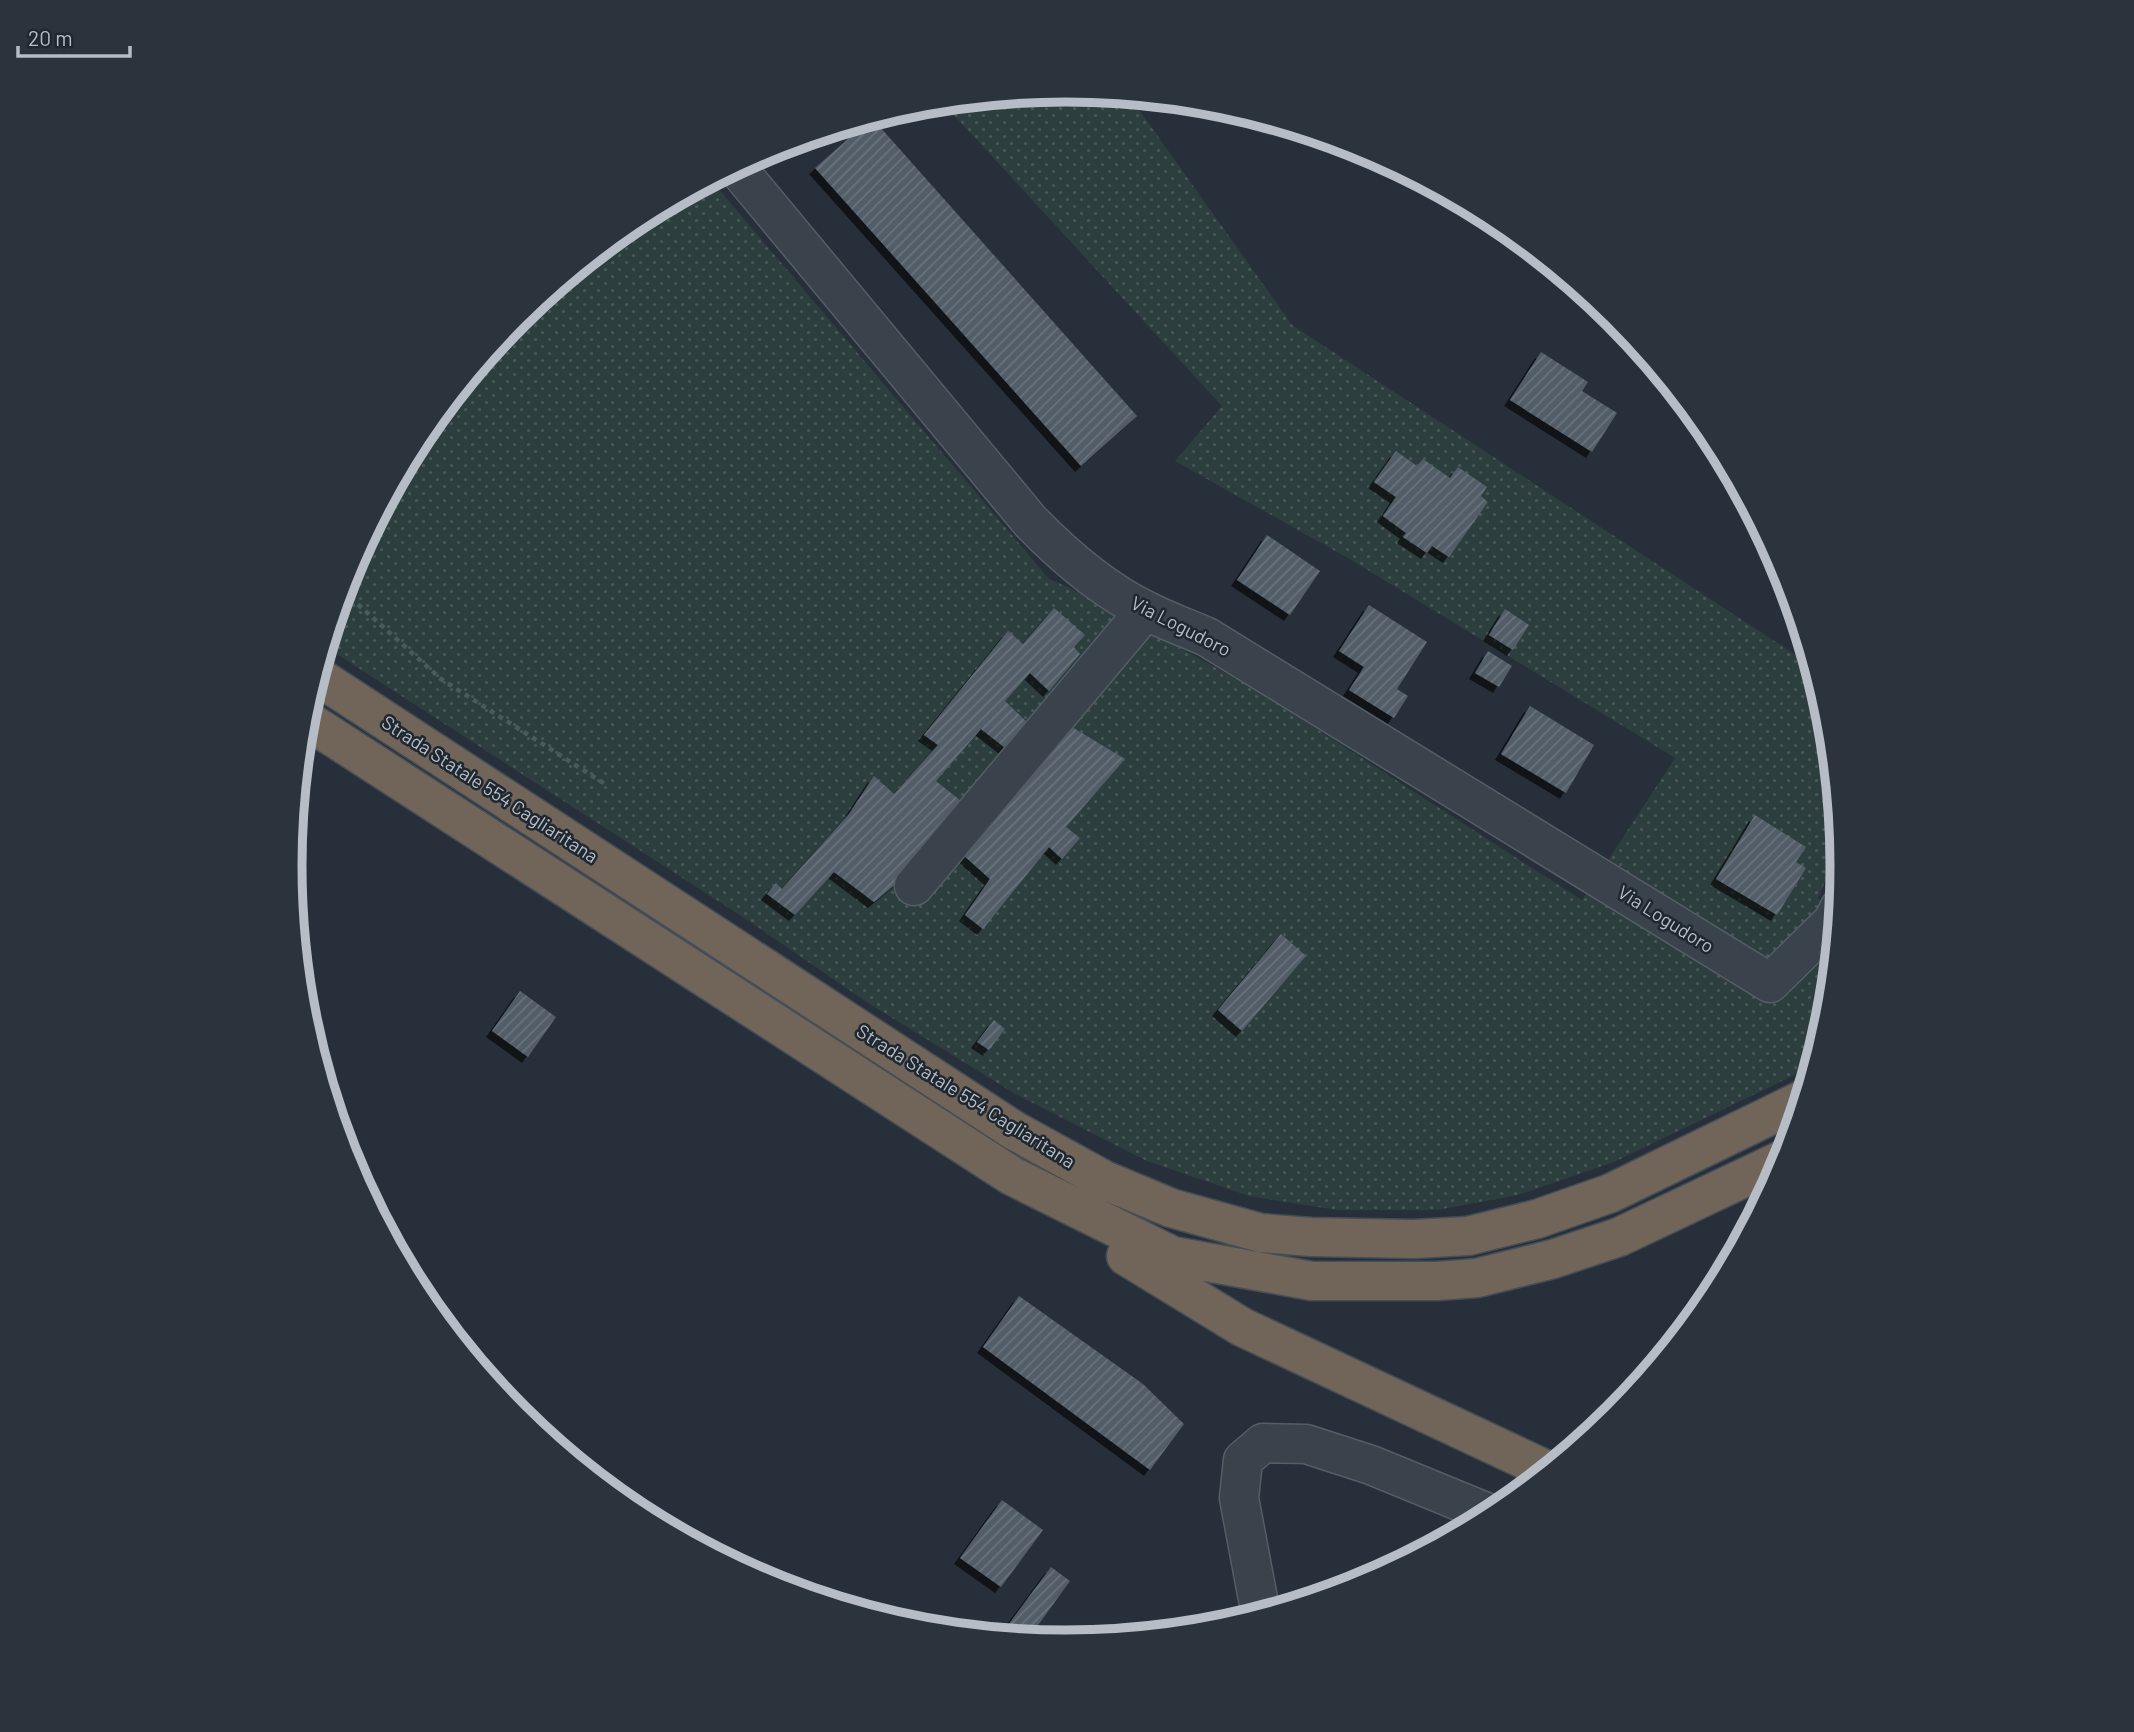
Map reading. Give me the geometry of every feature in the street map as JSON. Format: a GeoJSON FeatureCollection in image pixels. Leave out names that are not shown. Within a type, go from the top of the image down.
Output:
{"type":"FeatureCollection","features":[{"type":"Feature","properties":{"kind":"highway","name":"Strada Statale 554 Cagliaritana"},"geometry":{"type":"LineString","coordinates":[[326,682],[1015,1131],[1104,1180],[1171,1208],[1261,1233],[1414,1240],[1468,1236],[1537,1219],[1611,1193],[1793,1104]]}},
{"type":"Feature","properties":{"kind":"highway","name":"Strada Statale 554 Cagliaritana"},"geometry":{"type":"LineString","coordinates":[[316,726],[1012,1177],[1174,1256],[1312,1281],[1437,1281],[1477,1278],[1553,1259],[1619,1237],[1770,1166]]}},
{"type":"Feature","properties":{"kind":"highway"},"geometry":{"type":"LineString","coordinates":[[1012,1177],[1106,1244],[1242,1327],[1540,1467]]}},
{"type":"Feature","properties":{"kind":"street","name":"Via Logudoro"},"geometry":{"type":"LineString","coordinates":[[742,174],[1030,521],[1065,557],[1145,611],[1208,637],[1770,983],[1829,925]]}},
{"type":"Feature","properties":{"kind":"street"},"geometry":{"type":"LineString","coordinates":[[915,886],[1145,611]]}},
{"type":"Feature","properties":{"kind":"street"},"geometry":{"type":"LineString","coordinates":[[1259,1605],[1239,1498],[1243,1460],[1263,1443],[1306,1444],[1371,1465],[1480,1510]]}},
{"type":"Feature","properties":{"kind":"path"},"geometry":{"type":"LineString","coordinates":[[351,598],[442,679],[605,784]]}},
{"type":"Feature","properties":{"kind":"shaded area"},"geometry":{"type":"Polygon","coordinates":[[[1017,103],[1136,105],[1292,325],[1803,659],[1817,717],[1825,766],[1831,866],[1818,899],[1830,908],[1830,916],[1817,1015],[1803,1071],[1614,1162],[1518,1195],[1437,1210],[1337,1210],[1249,1196],[1147,1161],[1017,1095],[865,1001],[749,921],[334,652],[361,573],[405,484],[431,441],[492,362],[526,325],[602,259],[642,230],[717,187],[1049,579],[1253,688],[1582,900],[1675,758],[1353,561],[1175,461],[1222,406],[950,111],[1017,103]]]}},
{"type":"Feature","properties":{"kind":"building"},"geometry":{"type":"Polygon","coordinates":[[[879,126],[1137,416],[1081,466],[815,168],[856,132],[879,126]]]}},
{"type":"Feature","properties":{"kind":"building"},"geometry":{"type":"Polygon","coordinates":[[[1541,352],[1588,382],[1582,391],[1617,413],[1592,452],[1510,400],[1541,352]]]}},
{"type":"Feature","properties":{"kind":"building"},"geometry":{"type":"Polygon","coordinates":[[[1396,451],[1417,466],[1423,459],[1450,478],[1458,467],[1487,487],[1481,496],[1488,502],[1449,557],[1432,546],[1427,553],[1403,537],[1406,533],[1383,516],[1396,497],[1374,482],[1396,451]]]}},
{"type":"Feature","properties":{"kind":"building"},"geometry":{"type":"Polygon","coordinates":[[[1267,535],[1320,571],[1290,615],[1237,580],[1267,535]]]}},
{"type":"Feature","properties":{"kind":"building"},"geometry":{"type":"Polygon","coordinates":[[[1369,605],[1427,642],[1397,689],[1408,696],[1394,718],[1349,690],[1364,667],[1339,651],[1369,605]]]}},
{"type":"Feature","properties":{"kind":"building"},"geometry":{"type":"Polygon","coordinates":[[[1054,608],[1085,635],[1074,647],[1080,654],[1049,691],[1030,673],[1005,701],[1029,724],[1009,751],[981,729],[936,781],[966,805],[920,864],[874,902],[834,872],[795,915],[767,894],[776,883],[782,889],[849,814],[874,776],[894,794],[938,745],[924,735],[1008,631],[1023,644],[1054,608]]]}},
{"type":"Feature","properties":{"kind":"building"},"geometry":{"type":"Polygon","coordinates":[[[1505,609],[1529,625],[1513,650],[1489,635],[1505,609]]]}},
{"type":"Feature","properties":{"kind":"building"},"geometry":{"type":"Polygon","coordinates":[[[1488,651],[1512,666],[1499,687],[1475,673],[1488,651]]]}},
{"type":"Feature","properties":{"kind":"building"},"geometry":{"type":"Polygon","coordinates":[[[1530,706],[1594,745],[1566,793],[1501,754],[1530,706]]]}},
{"type":"Feature","properties":{"kind":"building"},"geometry":{"type":"Polygon","coordinates":[[[1072,727],[1125,759],[1066,827],[1080,838],[1062,859],[1049,847],[983,929],[965,915],[990,879],[962,854],[1072,727]]]}},
{"type":"Feature","properties":{"kind":"building"},"geometry":{"type":"Polygon","coordinates":[[[1755,815],[1806,847],[1796,862],[1806,868],[1777,915],[1716,879],[1755,815]]]}},
{"type":"Feature","properties":{"kind":"building"},"geometry":{"type":"Polygon","coordinates":[[[1281,934],[1306,956],[1242,1031],[1218,1010],[1281,934]]]}},
{"type":"Feature","properties":{"kind":"building"},"geometry":{"type":"Polygon","coordinates":[[[520,991],[556,1017],[528,1057],[492,1031],[520,991]]]}},
{"type":"Feature","properties":{"kind":"building"},"geometry":{"type":"Polygon","coordinates":[[[994,1020],[1005,1029],[989,1050],[977,1042],[994,1020]]]}},
{"type":"Feature","properties":{"kind":"building"},"geometry":{"type":"Polygon","coordinates":[[[1019,1296],[1143,1384],[1184,1424],[1150,1470],[983,1347],[1019,1296]]]}},
{"type":"Feature","properties":{"kind":"building"},"geometry":{"type":"Polygon","coordinates":[[[1002,1500],[1043,1530],[1001,1587],[960,1558],[1002,1500]]]}},
{"type":"Feature","properties":{"kind":"building"},"geometry":{"type":"Polygon","coordinates":[[[1051,1567],[1070,1581],[1035,1629],[1006,1628],[1051,1567]]]}}]}
